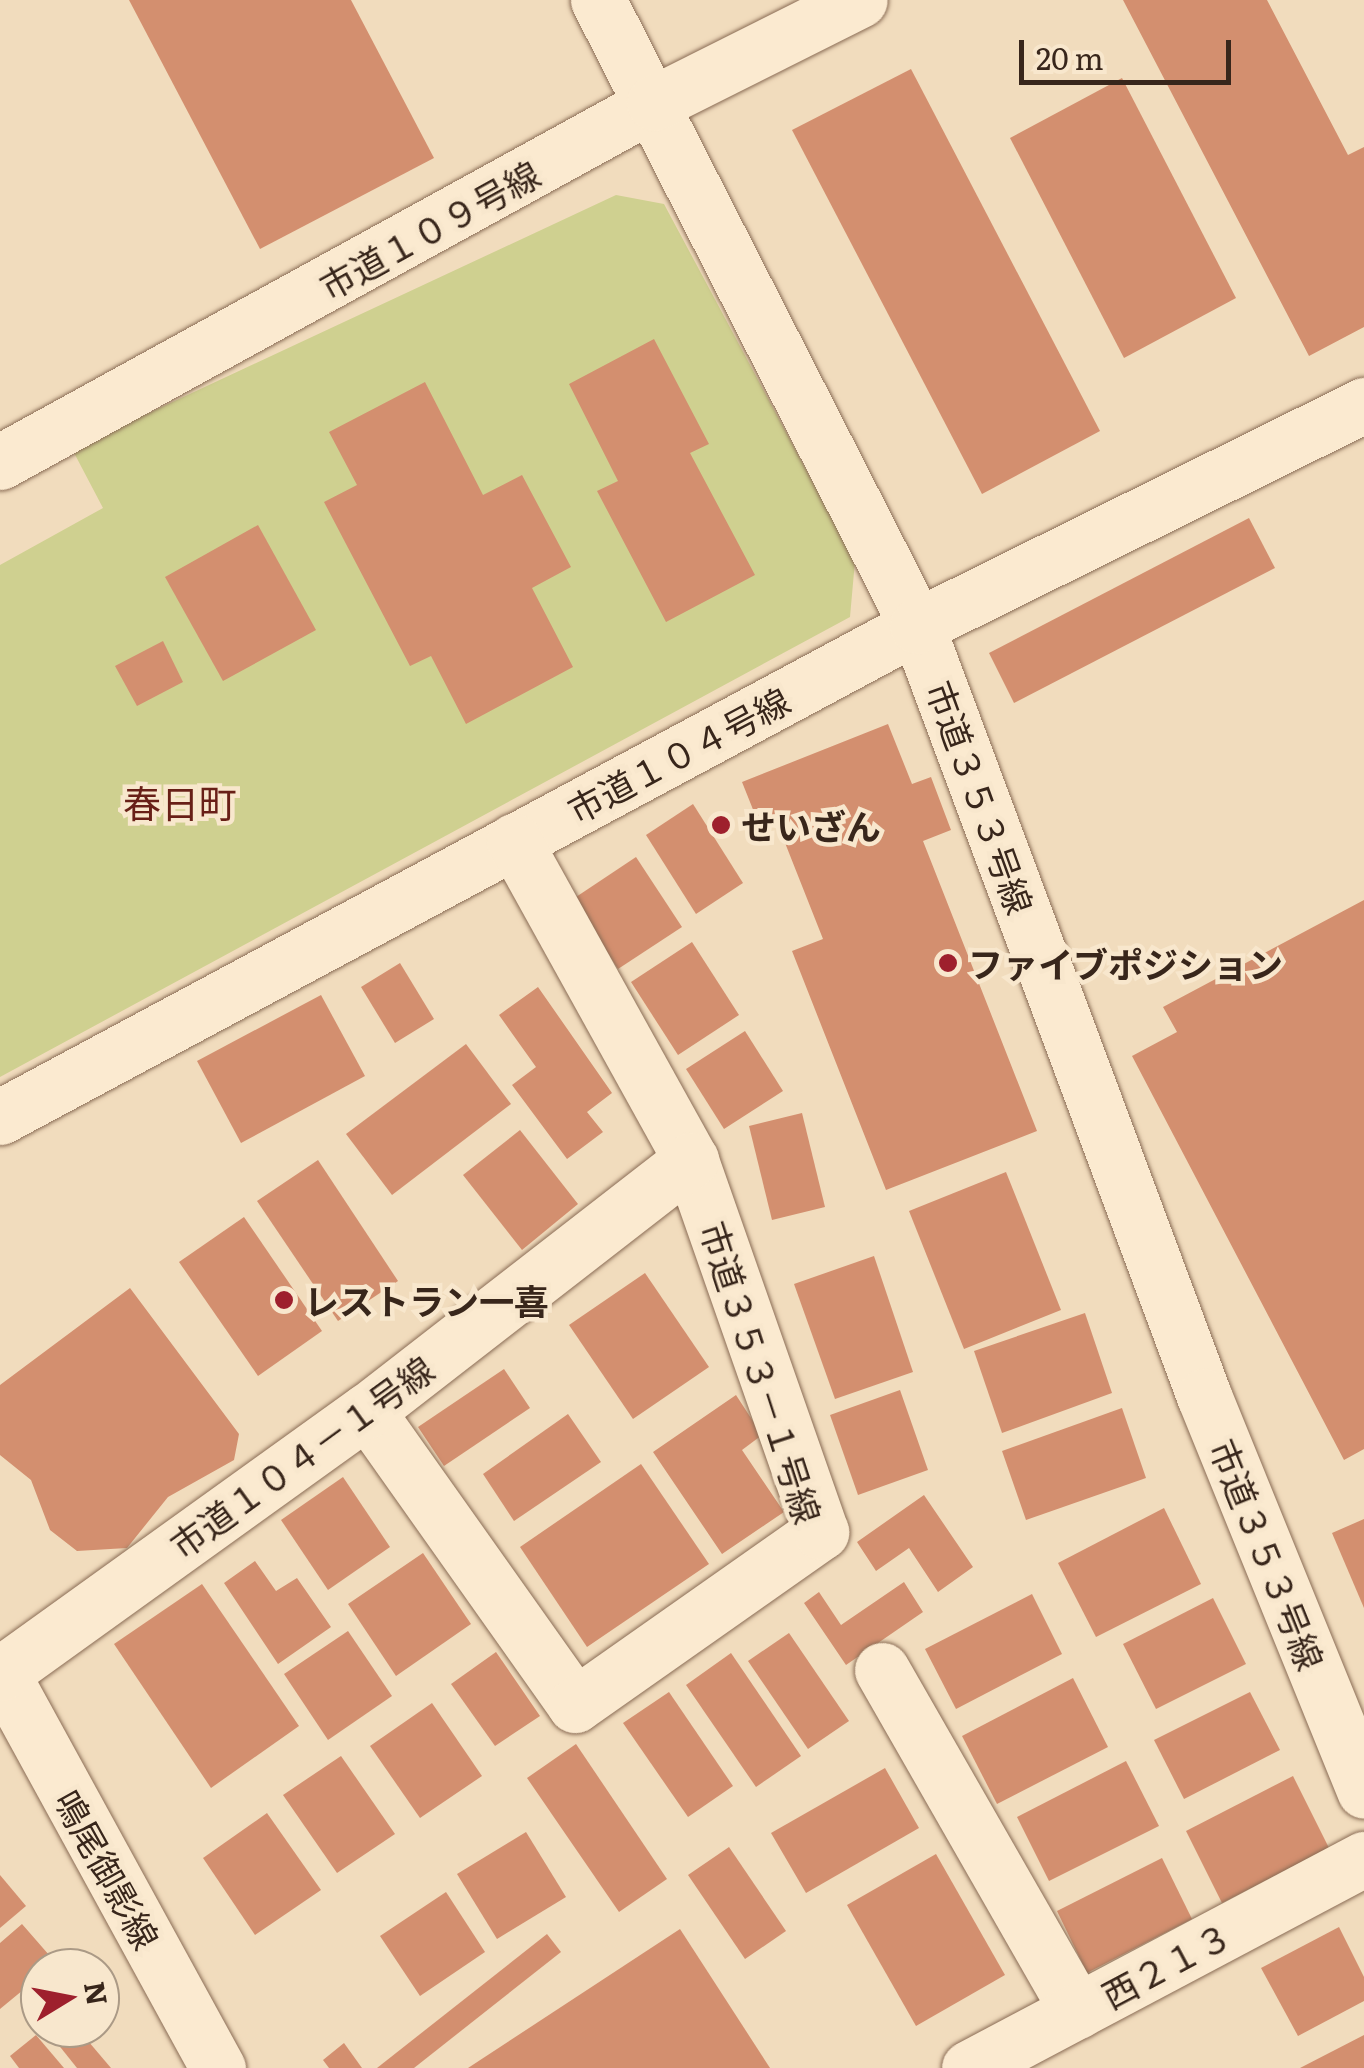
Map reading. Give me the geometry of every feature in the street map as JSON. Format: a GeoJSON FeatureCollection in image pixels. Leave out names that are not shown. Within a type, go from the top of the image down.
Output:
{"type":"FeatureCollection","features":[{"type":"Feature","properties":{"kind":"street","name":"市道３５３号線"},"geometry":{"type":"LineString","coordinates":[[598,0],[654,103],[916,626],[1204,1396],[1364,1791]]}},
{"type":"Feature","properties":{"kind":"street","name":"市道１０９号線"},"geometry":{"type":"LineString","coordinates":[[0,462],[654,103],[860,0]]}},
{"type":"Feature","properties":{"kind":"street","name":"市道１０４号線"},"geometry":{"type":"LineString","coordinates":[[0,1117],[916,626],[1364,405]]}},
{"type":"Feature","properties":{"kind":"street","name":"市道３５３－１号線"},"geometry":{"type":"LineString","coordinates":[[367,1410],[576,1706],[822,1532],[691,1160],[514,842]]}},
{"type":"Feature","properties":{"kind":"street","name":"市道１０４－１号線"},"geometry":{"type":"LineString","coordinates":[[1,1671],[367,1410],[691,1160]]}},
{"type":"Feature","properties":{"kind":"street"},"geometry":{"type":"LineString","coordinates":[[882,1670],[1077,2011]]}},
{"type":"Feature","properties":{"kind":"street","name":"鳴尾御影線"},"geometry":{"type":"LineString","coordinates":[[1,1671],[218,2068]]}},
{"type":"Feature","properties":{"kind":"street","name":"西２１３"},"geometry":{"type":"LineString","coordinates":[[969,2068],[1364,1860]]}},
{"type":"Feature","properties":{"kind":"green space"},"geometry":{"type":"Polygon","coordinates":[[[616,195],[664,204],[855,561],[850,617],[0,1077],[0,565],[103,508],[72,449],[616,195]]]}},
{"type":"Feature","properties":{"kind":"building"},"geometry":{"type":"Polygon","coordinates":[[[129,0],[351,0],[434,158],[260,249],[129,0]]]}},
{"type":"Feature","properties":{"kind":"building"},"geometry":{"type":"Polygon","coordinates":[[[1123,0],[1267,0],[1348,155],[1364,147],[1364,327],[1309,356],[1123,0]]]}},
{"type":"Feature","properties":{"kind":"building"},"geometry":{"type":"Polygon","coordinates":[[[911,69],[1100,431],[982,494],[792,130],[911,69]]]}},
{"type":"Feature","properties":{"kind":"building"},"geometry":{"type":"Polygon","coordinates":[[[1122,78],[1236,298],[1124,358],[1010,138],[1122,78]]]}},
{"type":"Feature","properties":{"kind":"building"},"geometry":{"type":"Polygon","coordinates":[[[654,339],[709,444],[690,453],[755,575],[666,622],[597,491],[618,481],[569,384],[654,339]]]}},
{"type":"Feature","properties":{"kind":"building"},"geometry":{"type":"Polygon","coordinates":[[[425,382],[483,495],[522,475],[571,567],[532,588],[573,667],[466,724],[431,656],[410,666],[324,502],[357,485],[329,432],[425,382]]]}},
{"type":"Feature","properties":{"kind":"building"},"geometry":{"type":"Polygon","coordinates":[[[1249,518],[1275,568],[1014,703],[989,653],[1249,518]]]}},
{"type":"Feature","properties":{"kind":"building"},"geometry":{"type":"Polygon","coordinates":[[[258,525],[316,630],[223,681],[165,577],[258,525]]]}},
{"type":"Feature","properties":{"kind":"building"},"geometry":{"type":"Polygon","coordinates":[[[163,641],[183,682],[137,706],[115,666],[163,641]]]}},
{"type":"Feature","properties":{"kind":"building"},"geometry":{"type":"Polygon","coordinates":[[[888,724],[912,784],[931,777],[951,830],[923,841],[1037,1131],[886,1190],[792,951],[823,939],[774,815],[758,822],[742,782],[888,724]]]}},
{"type":"Feature","properties":{"kind":"building"},"geometry":{"type":"Polygon","coordinates":[[[693,804],[743,883],[696,914],[646,835],[693,804]]]}},
{"type":"Feature","properties":{"kind":"building"},"geometry":{"type":"Polygon","coordinates":[[[636,857],[682,927],[618,969],[573,899],[636,857]]]}},
{"type":"Feature","properties":{"kind":"building"},"geometry":{"type":"Polygon","coordinates":[[[1364,900],[1364,1449],[1344,1460],[1132,1056],[1177,1032],[1163,1007],[1364,900]]]}},
{"type":"Feature","properties":{"kind":"building"},"geometry":{"type":"Polygon","coordinates":[[[692,942],[739,1015],[678,1055],[631,982],[692,942]]]}},
{"type":"Feature","properties":{"kind":"building"},"geometry":{"type":"Polygon","coordinates":[[[400,963],[434,1019],[395,1043],[361,987],[400,963]]]}},
{"type":"Feature","properties":{"kind":"building"},"geometry":{"type":"Polygon","coordinates":[[[538,987],[612,1093],[587,1112],[603,1132],[567,1159],[512,1085],[536,1067],[499,1015],[538,987]]]}},
{"type":"Feature","properties":{"kind":"building"},"geometry":{"type":"Polygon","coordinates":[[[321,995],[365,1076],[241,1143],[197,1061],[321,995]]]}},
{"type":"Feature","properties":{"kind":"building"},"geometry":{"type":"Polygon","coordinates":[[[745,1031],[783,1091],[724,1129],[686,1069],[745,1031]]]}},
{"type":"Feature","properties":{"kind":"building"},"geometry":{"type":"Polygon","coordinates":[[[466,1044],[511,1104],[392,1195],[346,1134],[466,1044]]]}},
{"type":"Feature","properties":{"kind":"building"},"geometry":{"type":"Polygon","coordinates":[[[802,1113],[825,1207],[772,1220],[749,1126],[802,1113]]]}},
{"type":"Feature","properties":{"kind":"building"},"geometry":{"type":"Polygon","coordinates":[[[520,1130],[578,1204],[522,1250],[463,1175],[520,1130]]]}},
{"type":"Feature","properties":{"kind":"building"},"geometry":{"type":"Polygon","coordinates":[[[318,1160],[398,1281],[338,1321],[257,1201],[318,1160]]]}},
{"type":"Feature","properties":{"kind":"building"},"geometry":{"type":"Polygon","coordinates":[[[1006,1172],[1061,1310],[964,1349],[909,1211],[1006,1172]]]}},
{"type":"Feature","properties":{"kind":"building"},"geometry":{"type":"Polygon","coordinates":[[[244,1217],[322,1331],[258,1376],[179,1262],[244,1217]]]}},
{"type":"Feature","properties":{"kind":"building"},"geometry":{"type":"Polygon","coordinates":[[[874,1256],[913,1372],[835,1399],[794,1284],[874,1256]]]}},
{"type":"Feature","properties":{"kind":"building"},"geometry":{"type":"Polygon","coordinates":[[[645,1273],[709,1367],[633,1419],[569,1325],[645,1273]]]}},
{"type":"Feature","properties":{"kind":"building"},"geometry":{"type":"Polygon","coordinates":[[[130,1288],[239,1434],[234,1460],[168,1497],[127,1548],[77,1551],[50,1530],[31,1480],[0,1455],[0,1385],[130,1288]]]}},
{"type":"Feature","properties":{"kind":"building"},"geometry":{"type":"Polygon","coordinates":[[[1085,1313],[1112,1393],[1002,1433],[974,1351],[1085,1313]]]}},
{"type":"Feature","properties":{"kind":"building"},"geometry":{"type":"Polygon","coordinates":[[[504,1369],[530,1408],[444,1466],[418,1427],[504,1369]]]}},
{"type":"Feature","properties":{"kind":"building"},"geometry":{"type":"Polygon","coordinates":[[[900,1390],[928,1470],[858,1495],[830,1415],[900,1390]]]}},
{"type":"Feature","properties":{"kind":"building"},"geometry":{"type":"Polygon","coordinates":[[[736,1395],[762,1435],[742,1450],[784,1512],[722,1554],[653,1452],[736,1395]]]}},
{"type":"Feature","properties":{"kind":"building"},"geometry":{"type":"Polygon","coordinates":[[[1122,1408],[1146,1478],[1026,1520],[1002,1451],[1122,1408]]]}},
{"type":"Feature","properties":{"kind":"building"},"geometry":{"type":"Polygon","coordinates":[[[568,1414],[601,1462],[514,1521],[483,1474],[568,1414]]]}},
{"type":"Feature","properties":{"kind":"building"},"geometry":{"type":"Polygon","coordinates":[[[641,1464],[709,1564],[587,1647],[520,1547],[641,1464]]]}},
{"type":"Feature","properties":{"kind":"building"},"geometry":{"type":"Polygon","coordinates":[[[343,1477],[390,1547],[328,1590],[281,1520],[343,1477]]]}},
{"type":"Feature","properties":{"kind":"building"},"geometry":{"type":"Polygon","coordinates":[[[924,1495],[973,1567],[938,1592],[909,1548],[876,1571],[857,1542],[924,1495]]]}},
{"type":"Feature","properties":{"kind":"building"},"geometry":{"type":"Polygon","coordinates":[[[1164,1508],[1201,1584],[1096,1637],[1058,1563],[1164,1508]]]}},
{"type":"Feature","properties":{"kind":"building"},"geometry":{"type":"Polygon","coordinates":[[[1364,1519],[1364,1608],[1332,1533],[1364,1519]]]}},
{"type":"Feature","properties":{"kind":"building"},"geometry":{"type":"Polygon","coordinates":[[[423,1553],[471,1624],[396,1676],[348,1604],[423,1553]]]}},
{"type":"Feature","properties":{"kind":"building"},"geometry":{"type":"Polygon","coordinates":[[[255,1561],[276,1591],[297,1578],[331,1627],[278,1664],[224,1583],[255,1561]]]}},
{"type":"Feature","properties":{"kind":"building"},"geometry":{"type":"Polygon","coordinates":[[[904,1582],[923,1612],[846,1665],[804,1603],[819,1592],[841,1625],[904,1582]]]}},
{"type":"Feature","properties":{"kind":"building"},"geometry":{"type":"Polygon","coordinates":[[[202,1584],[299,1726],[211,1788],[114,1644],[202,1584]]]}},
{"type":"Feature","properties":{"kind":"building"},"geometry":{"type":"Polygon","coordinates":[[[1032,1594],[1062,1654],[956,1709],[925,1649],[1032,1594]]]}},
{"type":"Feature","properties":{"kind":"building"},"geometry":{"type":"Polygon","coordinates":[[[1213,1598],[1246,1664],[1156,1709],[1123,1644],[1213,1598]]]}},
{"type":"Feature","properties":{"kind":"building"},"geometry":{"type":"Polygon","coordinates":[[[348,1631],[392,1696],[328,1740],[284,1674],[348,1631]]]}},
{"type":"Feature","properties":{"kind":"building"},"geometry":{"type":"Polygon","coordinates":[[[789,1633],[849,1721],[808,1749],[748,1661],[789,1633]]]}},
{"type":"Feature","properties":{"kind":"building"},"geometry":{"type":"Polygon","coordinates":[[[496,1652],[540,1716],[495,1746],[451,1684],[496,1652]]]}},
{"type":"Feature","properties":{"kind":"building"},"geometry":{"type":"Polygon","coordinates":[[[731,1653],[801,1756],[756,1787],[686,1685],[731,1653]]]}},
{"type":"Feature","properties":{"kind":"building"},"geometry":{"type":"Polygon","coordinates":[[[1073,1678],[1108,1747],[997,1804],[962,1736],[1073,1678]]]}},
{"type":"Feature","properties":{"kind":"building"},"geometry":{"type":"Polygon","coordinates":[[[669,1692],[733,1786],[688,1817],[623,1723],[669,1692]]]}},
{"type":"Feature","properties":{"kind":"building"},"geometry":{"type":"Polygon","coordinates":[[[1250,1692],[1280,1750],[1184,1799],[1154,1740],[1250,1692]]]}},
{"type":"Feature","properties":{"kind":"building"},"geometry":{"type":"Polygon","coordinates":[[[432,1703],[482,1776],[420,1818],[370,1746],[432,1703]]]}},
{"type":"Feature","properties":{"kind":"building"},"geometry":{"type":"Polygon","coordinates":[[[576,1744],[667,1879],[619,1912],[527,1778],[576,1744]]]}},
{"type":"Feature","properties":{"kind":"building"},"geometry":{"type":"Polygon","coordinates":[[[341,1756],[395,1834],[337,1873],[283,1795],[341,1756]]]}},
{"type":"Feature","properties":{"kind":"building"},"geometry":{"type":"Polygon","coordinates":[[[1126,1761],[1159,1826],[1049,1881],[1017,1817],[1126,1761]]]}},
{"type":"Feature","properties":{"kind":"building"},"geometry":{"type":"Polygon","coordinates":[[[885,1768],[919,1828],[806,1893],[771,1833],[885,1768]]]}},
{"type":"Feature","properties":{"kind":"building"},"geometry":{"type":"Polygon","coordinates":[[[1293,1776],[1329,1848],[1222,1903],[1186,1831],[1293,1776]]]}},
{"type":"Feature","properties":{"kind":"building"},"geometry":{"type":"Polygon","coordinates":[[[267,1813],[321,1890],[255,1935],[203,1858],[267,1813]]]}},
{"type":"Feature","properties":{"kind":"building"},"geometry":{"type":"Polygon","coordinates":[[[526,1832],[566,1897],[497,1939],[457,1874],[526,1832]]]}},
{"type":"Feature","properties":{"kind":"building"},"geometry":{"type":"Polygon","coordinates":[[[729,1847],[786,1931],[745,1959],[688,1875],[729,1847]]]}},
{"type":"Feature","properties":{"kind":"building"},"geometry":{"type":"Polygon","coordinates":[[[936,1854],[1005,1975],[916,2026],[847,1905],[936,1854]]]}},
{"type":"Feature","properties":{"kind":"building"},"geometry":{"type":"Polygon","coordinates":[[[1162,1858],[1192,1919],[1087,1973],[1057,1911],[1162,1858]]]}},
{"type":"Feature","properties":{"kind":"building"},"geometry":{"type":"Polygon","coordinates":[[[0,1875],[26,1906],[0,1928],[0,1875]]]}},
{"type":"Feature","properties":{"kind":"building"},"geometry":{"type":"Polygon","coordinates":[[[446,1892],[485,1952],[420,1996],[380,1936],[446,1892]]]}},
{"type":"Feature","properties":{"kind":"building"},"geometry":{"type":"Polygon","coordinates":[[[22,1924],[43,1948],[20,1948],[20,1992],[0,2009],[0,1943],[22,1924]]]}},
{"type":"Feature","properties":{"kind":"building"},"geometry":{"type":"Polygon","coordinates":[[[1339,1927],[1364,1977],[1364,2001],[1298,2036],[1261,1968],[1339,1927]]]}},
{"type":"Feature","properties":{"kind":"building"},"geometry":{"type":"Polygon","coordinates":[[[680,1929],[770,2068],[468,2068],[680,1929]]]}},
{"type":"Feature","properties":{"kind":"building"},"geometry":{"type":"Polygon","coordinates":[[[547,1934],[561,1952],[414,2068],[377,2068],[547,1934]]]}},
{"type":"Feature","properties":{"kind":"building"},"geometry":{"type":"Polygon","coordinates":[[[1364,2035],[1364,2068],[1300,2068],[1364,2035]]]}},
{"type":"Feature","properties":{"kind":"building"},"geometry":{"type":"Polygon","coordinates":[[[344,2043],[362,2068],[329,2068],[323,2060],[344,2043]]]}},
{"type":"Feature","properties":{"kind":"building"},"geometry":{"type":"Polygon","coordinates":[[[20,2048],[47,2048],[64,2068],[19,2068],[10,2056],[20,2048]]]}},
{"type":"Feature","properties":{"kind":"building"},"geometry":{"type":"Polygon","coordinates":[[[61,2048],[94,2048],[111,2068],[77,2068],[61,2048]]]}},
{"type":"Feature","properties":{"kind":"place","name":"せいざん"},"geometry":{"type":"Point","coordinates":[721,825]}},
{"type":"Feature","properties":{"kind":"place","name":"ファイブポジション"},"geometry":{"type":"Point","coordinates":[948,963]}},
{"type":"Feature","properties":{"kind":"place","name":"レストラン一喜"},"geometry":{"type":"Point","coordinates":[284,1300]}},
{"type":"Feature","properties":{"kind":"district","name":"春日町"},"geometry":{"type":"Point","coordinates":[180,802]}}]}
